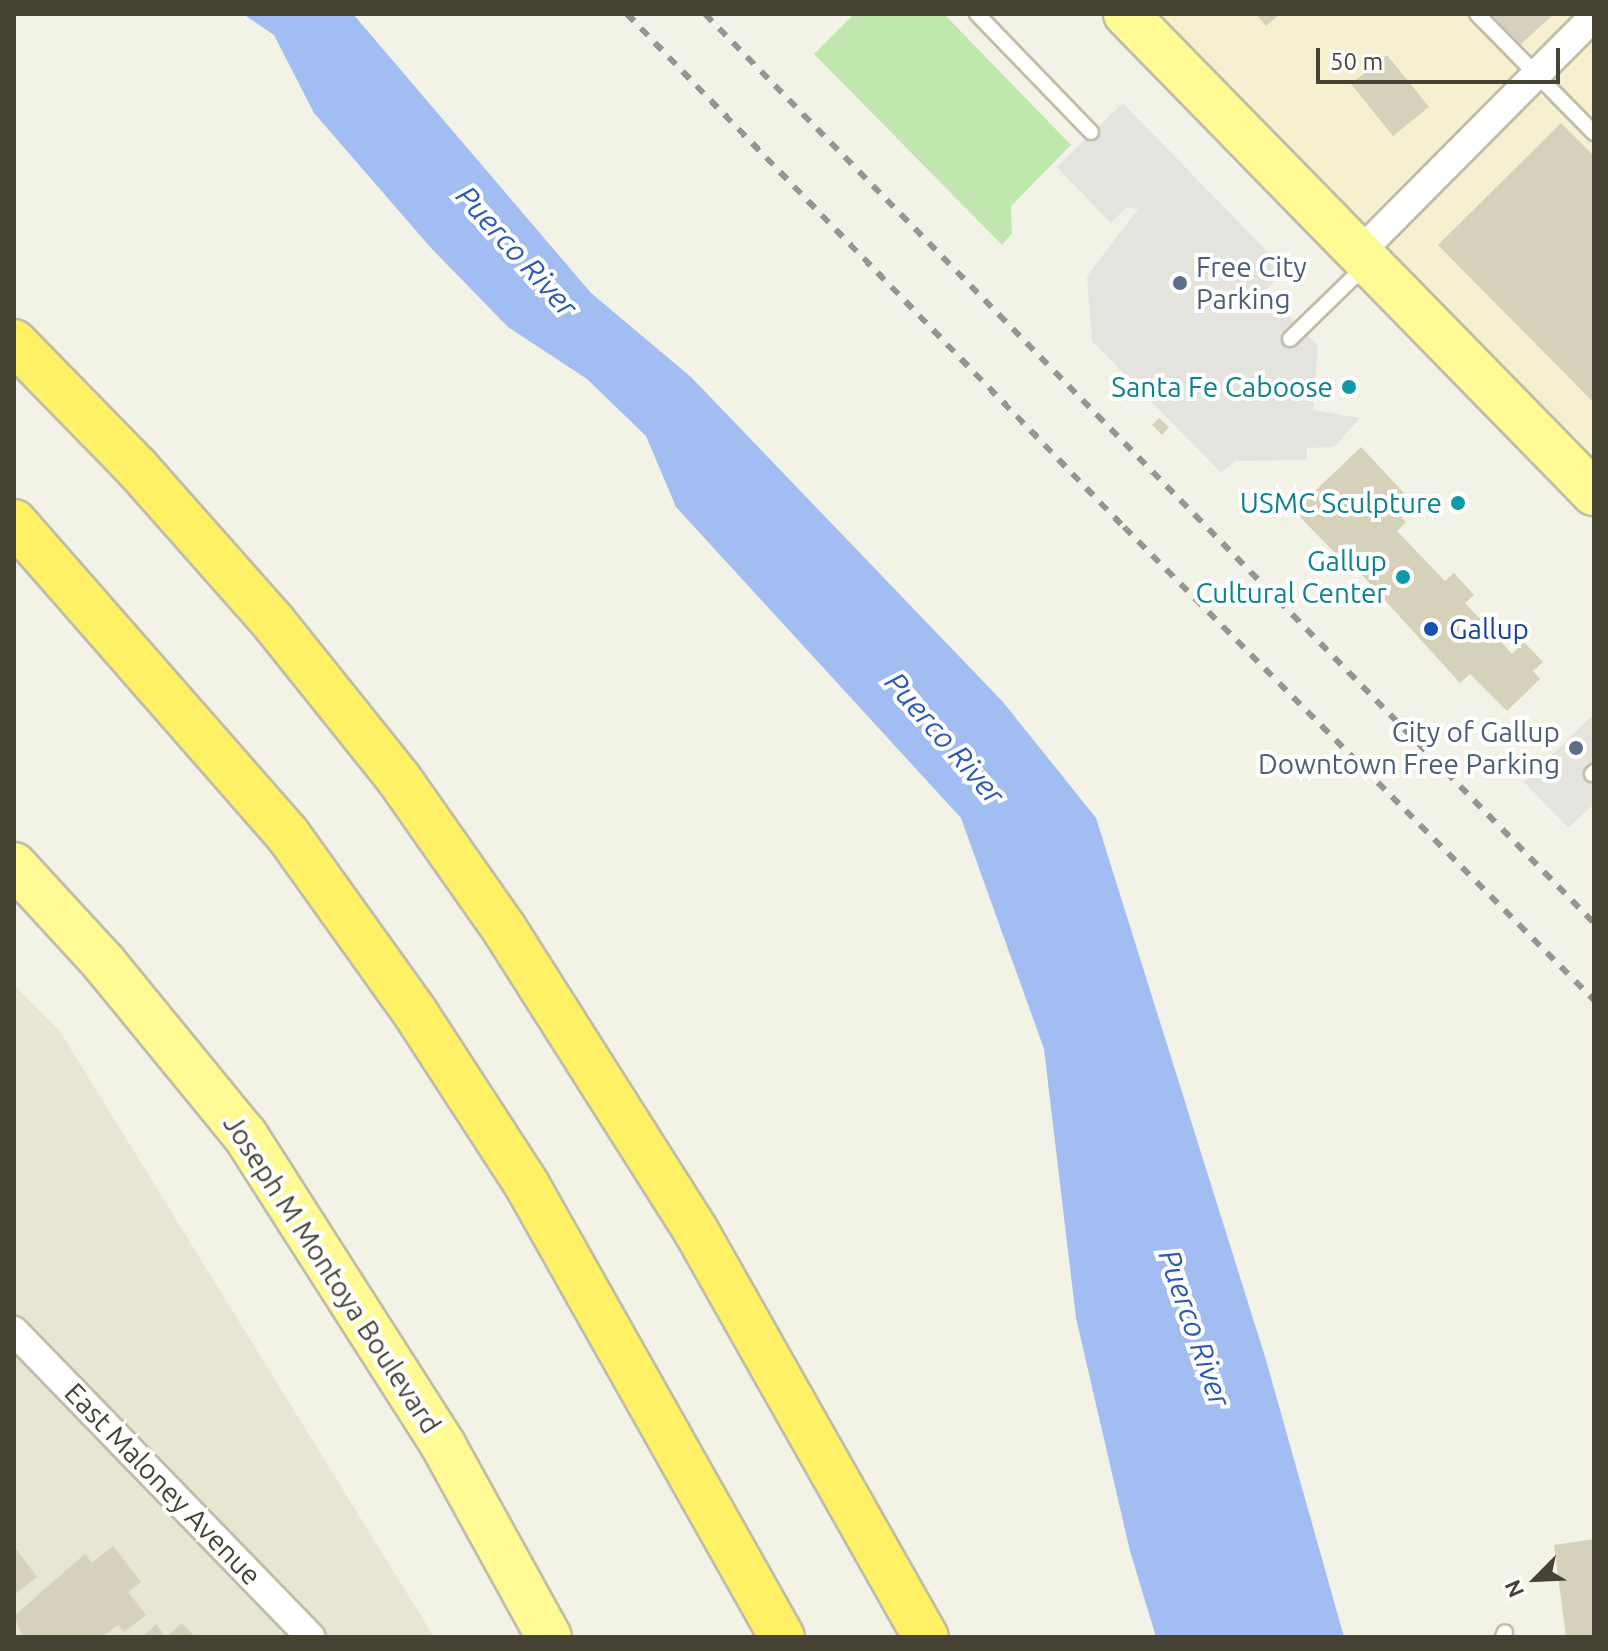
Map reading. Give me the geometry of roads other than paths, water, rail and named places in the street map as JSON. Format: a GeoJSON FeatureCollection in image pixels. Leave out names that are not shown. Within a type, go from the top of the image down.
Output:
{"type":"FeatureCollection","features":[{"type":"Feature","properties":{"kind":"highway"},"geometry":{"type":"LineString","coordinates":[[14,342],[137,468],[274,623],[425,817],[540,983],[696,1231],[926,1637]]}},
{"type":"Feature","properties":{"kind":"highway"},"geometry":{"type":"LineString","coordinates":[[14,522],[288,835],[416,1014],[527,1185],[782,1637]]}},
{"type":"Feature","properties":{"kind":"main road"},"geometry":{"type":"LineString","coordinates":[[1126,14],[1594,493]]}},
{"type":"Feature","properties":{"kind":"main road","name":"Joseph M Montoya Boulevard"},"geometry":{"type":"LineString","coordinates":[[14,865],[104,963],[245,1135],[443,1445],[549,1637]]}},
{"type":"Feature","properties":{"kind":"street"},"geometry":{"type":"LineString","coordinates":[[1364,257],[1535,74],[1594,16]]}},
{"type":"Feature","properties":{"kind":"street","name":"East Maloney Avenue"},"geometry":{"type":"LineString","coordinates":[[14,1331],[311,1637]]}},
{"type":"Feature","properties":{"kind":"lane"},"geometry":{"type":"LineString","coordinates":[[977,14],[1091,132]]}},
{"type":"Feature","properties":{"kind":"lane"},"geometry":{"type":"LineString","coordinates":[[1477,14],[1594,133]]}},
{"type":"Feature","properties":{"kind":"lane"},"geometry":{"type":"LineString","coordinates":[[1290,339],[1364,257]]}},
{"type":"Feature","properties":{"kind":"water","name":"Puerco River"},"geometry":{"type":"Polygon","coordinates":[[[243,14],[353,14],[591,293],[691,377],[1003,702],[1096,818],[1266,1360],[1344,1637],[1156,1637],[1130,1551],[1076,1318],[1044,1049],[961,818],[676,507],[646,436],[587,379],[508,327],[431,248],[314,113],[274,35],[243,14]]]}},
{"type":"Feature","properties":{"kind":"railway"},"geometry":{"type":"LineString","coordinates":[[627,14],[1124,527],[1594,1000]]}},
{"type":"Feature","properties":{"kind":"railway"},"geometry":{"type":"LineString","coordinates":[[705,14],[1594,923]]}},
{"type":"Feature","properties":{"kind":"place","name":"Free City Parking"},"geometry":{"type":"Point","coordinates":[1180,283]}},
{"type":"Feature","properties":{"kind":"place","name":"Santa Fe Caboose"},"geometry":{"type":"Point","coordinates":[1349,387]}},
{"type":"Feature","properties":{"kind":"place","name":"USMC Sculpture"},"geometry":{"type":"Point","coordinates":[1458,503]}},
{"type":"Feature","properties":{"kind":"place","name":"Gallup Cultural Center"},"geometry":{"type":"Point","coordinates":[1403,577]}},
{"type":"Feature","properties":{"kind":"place","name":"Gallup"},"geometry":{"type":"Point","coordinates":[1431,629]}},
{"type":"Feature","properties":{"kind":"place","name":"City of Gallup Downtown Free Parking"},"geometry":{"type":"Point","coordinates":[1576,748]}}]}
